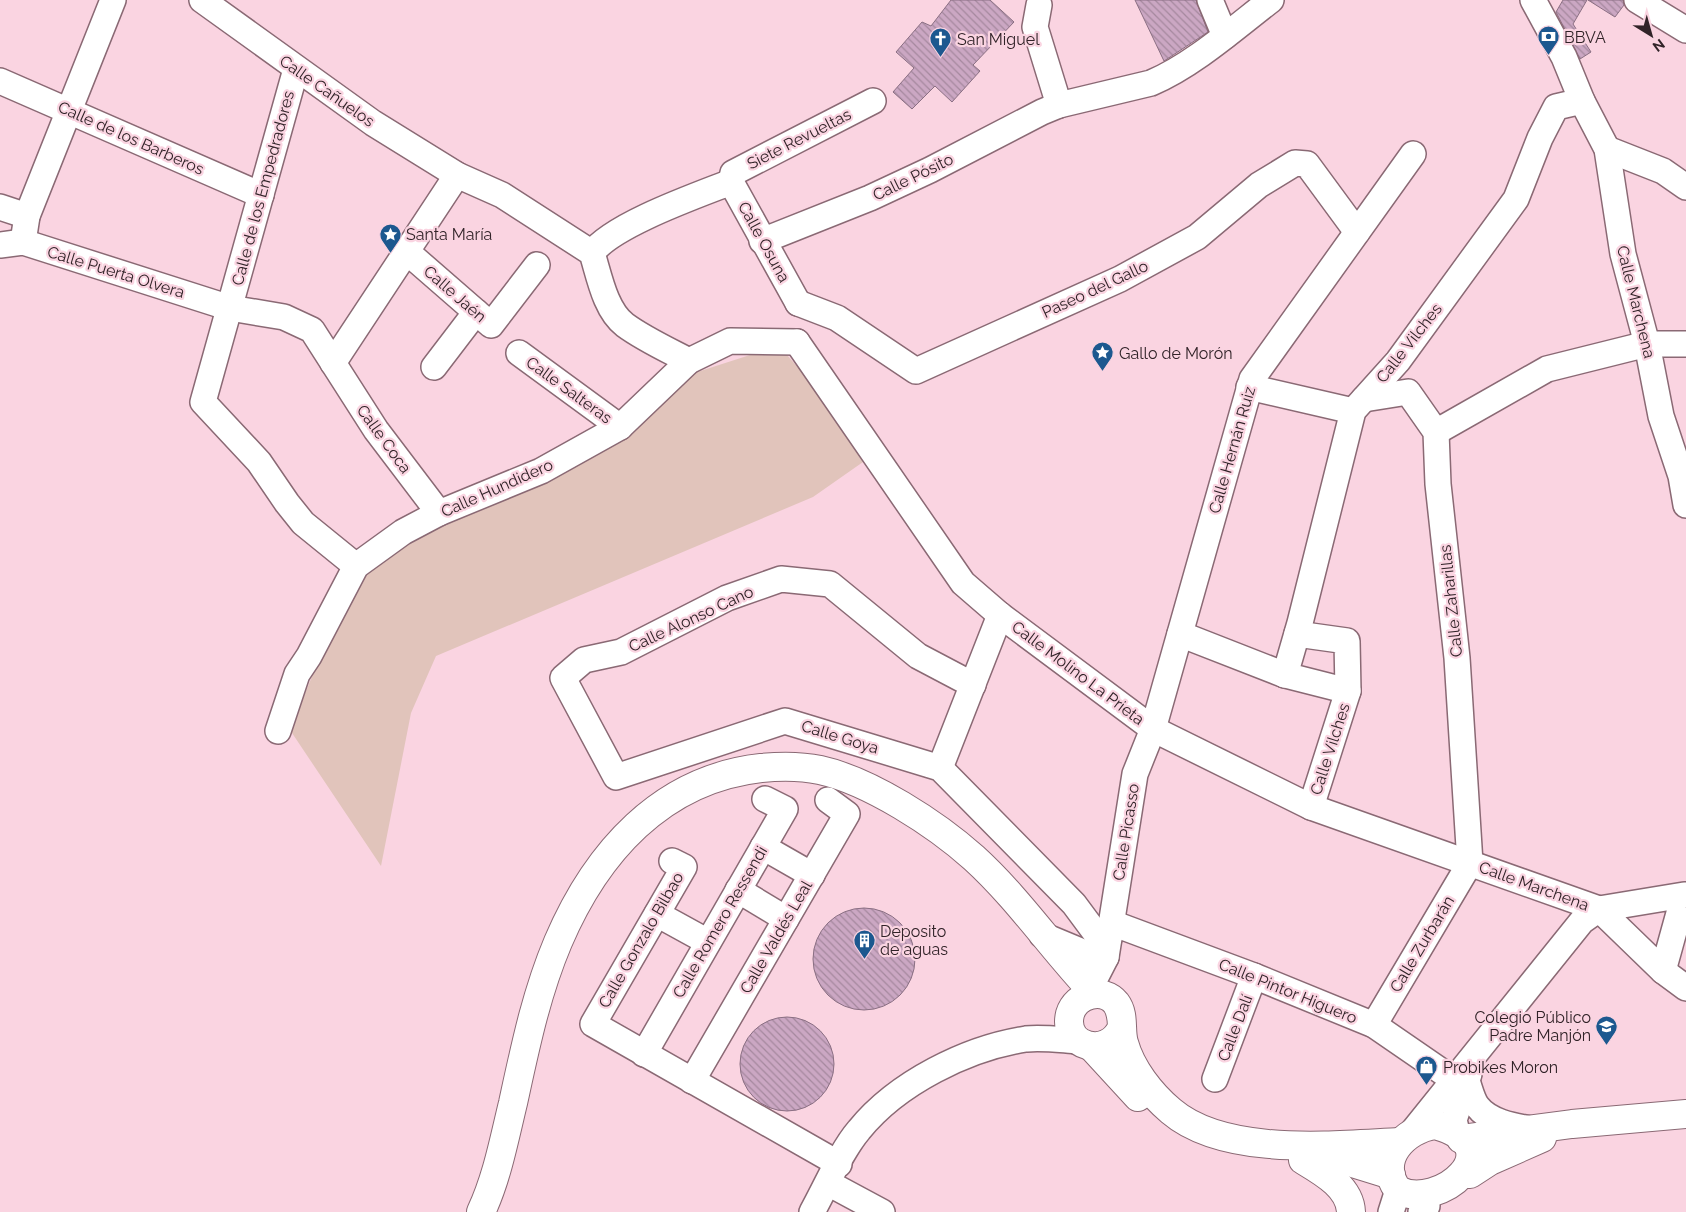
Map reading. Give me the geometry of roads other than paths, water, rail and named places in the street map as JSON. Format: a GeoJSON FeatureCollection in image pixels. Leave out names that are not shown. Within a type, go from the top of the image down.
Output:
{"type":"FeatureCollection","features":[{"type":"Feature","properties":{"kind":"main road"},"geometry":{"type":"LineString","coordinates":[[481,1212],[489,1195],[504,1144],[530,1027],[542,984],[559,940],[582,896],[604,863],[628,833],[657,806],[686,789],[713,778],[746,770],[779,767],[822,771],[849,779],[878,793],[922,820],[972,857],[1014,897],[1124,1044],[1136,1069],[1152,1093],[1172,1112],[1193,1126],[1228,1138],[1266,1144],[1316,1146],[1406,1137],[1424,1126],[1435,1125],[1447,1129],[1460,1138],[1468,1150],[1471,1162],[1470,1174]]}},
{"type":"Feature","properties":{"kind":"main road"},"geometry":{"type":"LineString","coordinates":[[1086,1044],[1100,1047],[1114,1040],[1093,1004]]}},
{"type":"Feature","properties":{"kind":"main road"},"geometry":{"type":"LineString","coordinates":[[1093,1004],[1070,1028],[1161,1120],[1187,1138],[1243,1156],[1349,1162],[1393,1192],[1424,1209],[1440,1203],[1454,1193],[1470,1174],[1490,1161],[1572,1124]]}},
{"type":"Feature","properties":{"kind":"main road"},"geometry":{"type":"LineString","coordinates":[[1460,1138],[1572,1124],[1686,1114]]}},
{"type":"Feature","properties":{"kind":"main road"},"geometry":{"type":"LineString","coordinates":[[1393,1192],[1390,1162],[1406,1137]]}},
{"type":"Feature","properties":{"kind":"main road"},"geometry":{"type":"LineString","coordinates":[[1303,1160],[1327,1174],[1345,1193],[1350,1202],[1351,1212]]}},
{"type":"Feature","properties":{"kind":"street"},"geometry":{"type":"LineString","coordinates":[[12,244],[27,216],[113,0]]}},
{"type":"Feature","properties":{"kind":"street","name":"Calle Cañuelos"},"geometry":{"type":"LineString","coordinates":[[203,0],[373,124],[457,176],[502,195],[592,252]]}},
{"type":"Feature","properties":{"kind":"street"},"geometry":{"type":"LineString","coordinates":[[1210,0],[1225,36]]}},
{"type":"Feature","properties":{"kind":"street","name":"Calle Pósito"},"geometry":{"type":"LineString","coordinates":[[762,241],[895,186],[1059,105],[1151,83],[1163,78],[1225,36],[1271,0]]}},
{"type":"Feature","properties":{"kind":"street","name":"Calle Marchena"},"geometry":{"type":"LineString","coordinates":[[1533,0],[1564,57],[1582,101],[1607,150],[1622,254],[1647,344],[1661,416],[1681,476],[1686,505]]}},
{"type":"Feature","properties":{"kind":"street"},"geometry":{"type":"LineString","coordinates":[[1638,0],[1686,30]]}},
{"type":"Feature","properties":{"kind":"street"},"geometry":{"type":"LineString","coordinates":[[1042,2],[1035,27],[1059,105]]}},
{"type":"Feature","properties":{"kind":"street","name":"Calle de los Empedradores"},"geometry":{"type":"LineString","coordinates":[[296,69],[203,402],[259,462],[303,523],[356,566]]}},
{"type":"Feature","properties":{"kind":"street","name":"Calle de los Barberos"},"geometry":{"type":"LineString","coordinates":[[0,81],[261,195]]}},
{"type":"Feature","properties":{"kind":"street","name":"Siete Revueltas"},"geometry":{"type":"LineString","coordinates":[[731,182],[732,173],[873,101]]}},
{"type":"Feature","properties":{"kind":"street","name":"Calle Vilches"},"geometry":{"type":"LineString","coordinates":[[1285,675],[1359,405],[1398,361],[1516,199],[1540,138],[1556,107],[1582,101]]}},
{"type":"Feature","properties":{"kind":"street"},"geometry":{"type":"LineString","coordinates":[[1607,150],[1663,171],[1686,187]]}},
{"type":"Feature","properties":{"kind":"street","name":"Calle Hernán Ruiz"},"geometry":{"type":"LineString","coordinates":[[1153,729],[1252,379],[1413,154]]}},
{"type":"Feature","properties":{"kind":"street","name":"Paseo del Gallo"},"geometry":{"type":"LineString","coordinates":[[798,303],[837,318],[916,371],[1120,279],[1197,238],[1259,185],[1295,163],[1307,164],[1357,232]]}},
{"type":"Feature","properties":{"kind":"street"},"geometry":{"type":"LineString","coordinates":[[333,363],[457,176]]}},
{"type":"Feature","properties":{"kind":"street"},"geometry":{"type":"LineString","coordinates":[[689,361],[624,324],[612,307],[602,284],[592,252],[598,245],[642,218],[731,182]]}},
{"type":"Feature","properties":{"kind":"street","name":"Calle Osuna"},"geometry":{"type":"LineString","coordinates":[[731,182],[798,303]]}},
{"type":"Feature","properties":{"kind":"street"},"geometry":{"type":"LineString","coordinates":[[0,207],[27,216]]}},
{"type":"Feature","properties":{"kind":"street","name":"Calle Puerta Olvera"},"geometry":{"type":"LineString","coordinates":[[12,244],[230,308],[284,317],[312,330],[333,363]]}},
{"type":"Feature","properties":{"kind":"street","name":"Calle Jaén"},"geometry":{"type":"LineString","coordinates":[[406,251],[491,325],[538,264]]}},
{"type":"Feature","properties":{"kind":"street"},"geometry":{"type":"LineString","coordinates":[[797,342],[798,303]]}},
{"type":"Feature","properties":{"kind":"street"},"geometry":{"type":"LineString","coordinates":[[434,367],[476,312]]}},
{"type":"Feature","properties":{"kind":"street","name":"Calle Hundidero"},"geometry":{"type":"LineString","coordinates":[[278,731],[297,674],[309,656],[356,566],[398,534],[439,513],[541,470],[620,427],[689,361],[730,341],[797,342]]}},
{"type":"Feature","properties":{"kind":"street","name":"Calle Molino La Prieta"},"geometry":{"type":"LineString","coordinates":[[797,342],[963,583],[1000,615],[1153,729],[1311,807],[1470,863]]}},
{"type":"Feature","properties":{"kind":"street"},"geometry":{"type":"LineString","coordinates":[[1249,387],[1359,405],[1408,392],[1436,432],[1547,369],[1647,344],[1686,344]]}},
{"type":"Feature","properties":{"kind":"street","name":"Calle Salteras"},"geometry":{"type":"LineString","coordinates":[[519,353],[620,427]]}},
{"type":"Feature","properties":{"kind":"street","name":"Calle Coca"},"geometry":{"type":"LineString","coordinates":[[333,363],[376,430],[439,513]]}},
{"type":"Feature","properties":{"kind":"street","name":"Calle Zaharillas"},"geometry":{"type":"LineString","coordinates":[[1436,432],[1438,484],[1457,658],[1470,863]]}},
{"type":"Feature","properties":{"kind":"street","name":"Calle Alonso Cano"},"geometry":{"type":"LineString","coordinates":[[563,678],[584,660],[621,652],[727,598],[781,580],[830,584],[918,656],[973,685]]}},
{"type":"Feature","properties":{"kind":"street"},"geometry":{"type":"LineString","coordinates":[[940,768],[1000,615]]}},
{"type":"Feature","properties":{"kind":"street","name":"Calle Vilches"},"geometry":{"type":"LineString","coordinates":[[1298,628],[1347,640],[1348,691],[1311,807]]}},
{"type":"Feature","properties":{"kind":"street"},"geometry":{"type":"LineString","coordinates":[[1180,634],[1285,675],[1348,691]]}},
{"type":"Feature","properties":{"kind":"street","name":"Calle Goya"},"geometry":{"type":"LineString","coordinates":[[563,678],[616,777],[785,721],[940,768],[1074,904],[1097,935],[1109,940]]}},
{"type":"Feature","properties":{"kind":"street","name":"Calle Picasso"},"geometry":{"type":"LineString","coordinates":[[1093,1004],[1109,940],[1135,774],[1153,729]]}},
{"type":"Feature","properties":{"kind":"street","name":"Calle Romero Ressendi"},"geometry":{"type":"LineString","coordinates":[[644,1054],[785,809],[765,799]]}},
{"type":"Feature","properties":{"kind":"street","name":"Calle Valdés Leal"},"geometry":{"type":"LineString","coordinates":[[692,1081],[847,814],[828,800]]}},
{"type":"Feature","properties":{"kind":"street"},"geometry":{"type":"LineString","coordinates":[[763,847],[812,875]]}},
{"type":"Feature","properties":{"kind":"street","name":"Calle Gonzalo Bilbao"},"geometry":{"type":"LineString","coordinates":[[644,1054],[593,1024],[684,868],[672,861]]}},
{"type":"Feature","properties":{"kind":"street","name":"Calle Marchena"},"geometry":{"type":"LineString","coordinates":[[1470,863],[1598,909]]}},
{"type":"Feature","properties":{"kind":"street","name":"Calle Zurbarán"},"geometry":{"type":"LineString","coordinates":[[1374,1025],[1470,863]]}},
{"type":"Feature","properties":{"kind":"street"},"geometry":{"type":"LineString","coordinates":[[738,890],[786,918]]}},
{"type":"Feature","properties":{"kind":"street"},"geometry":{"type":"LineString","coordinates":[[1406,1137],[1460,1081],[1476,1053],[1582,921],[1598,909],[1685,890],[1663,971]]}},
{"type":"Feature","properties":{"kind":"street"},"geometry":{"type":"LineString","coordinates":[[1598,909],[1663,971],[1686,988]]}},
{"type":"Feature","properties":{"kind":"street"},"geometry":{"type":"LineString","coordinates":[[657,914],[708,942]]}},
{"type":"Feature","properties":{"kind":"street"},"geometry":{"type":"LineString","coordinates":[[1046,940],[1090,955],[1109,940]]}},
{"type":"Feature","properties":{"kind":"street","name":"Calle Pintor Higuero"},"geometry":{"type":"LineString","coordinates":[[1109,940],[1254,976],[1374,1025],[1460,1081]]}},
{"type":"Feature","properties":{"kind":"street","name":"Calle Dalí"},"geometry":{"type":"LineString","coordinates":[[1215,1079],[1254,976]]}},
{"type":"Feature","properties":{"kind":"street"},"geometry":{"type":"LineString","coordinates":[[812,1212],[859,1130],[887,1103],[922,1075],[989,1048],[1027,1039],[1093,1004]]}},
{"type":"Feature","properties":{"kind":"street"},"geometry":{"type":"LineString","coordinates":[[1027,1039],[1086,1044]]}},
{"type":"Feature","properties":{"kind":"street"},"geometry":{"type":"LineString","coordinates":[[644,1054],[692,1081],[834,1173],[882,1212]]}},
{"type":"Feature","properties":{"kind":"street"},"geometry":{"type":"LineString","coordinates":[[1460,1081],[1477,1106],[1487,1116],[1514,1126],[1535,1130]]}},
{"type":"Feature","properties":{"kind":"street"},"geometry":{"type":"LineString","coordinates":[[1460,1081],[1454,1120],[1460,1138]]}},
{"type":"Feature","properties":{"kind":"place","name":"BBVA"},"geometry":{"type":"Point","coordinates":[1548,56]}},
{"type":"Feature","properties":{"kind":"place","name":"San Miguel"},"geometry":{"type":"Point","coordinates":[941,58]}},
{"type":"Feature","properties":{"kind":"place","name":"Santa María"},"geometry":{"type":"Point","coordinates":[390,253]}},
{"type":"Feature","properties":{"kind":"place","name":"Gallo de Morón"},"geometry":{"type":"Point","coordinates":[1103,372]}},
{"type":"Feature","properties":{"kind":"place","name":"Deposito de aguas"},"geometry":{"type":"Point","coordinates":[864,959]}},
{"type":"Feature","properties":{"kind":"place","name":"Colegio Público Padre Manjón"},"geometry":{"type":"Point","coordinates":[1607,1045]}},
{"type":"Feature","properties":{"kind":"place","name":"Probikes Moron"},"geometry":{"type":"Point","coordinates":[1427,1086]}}]}
